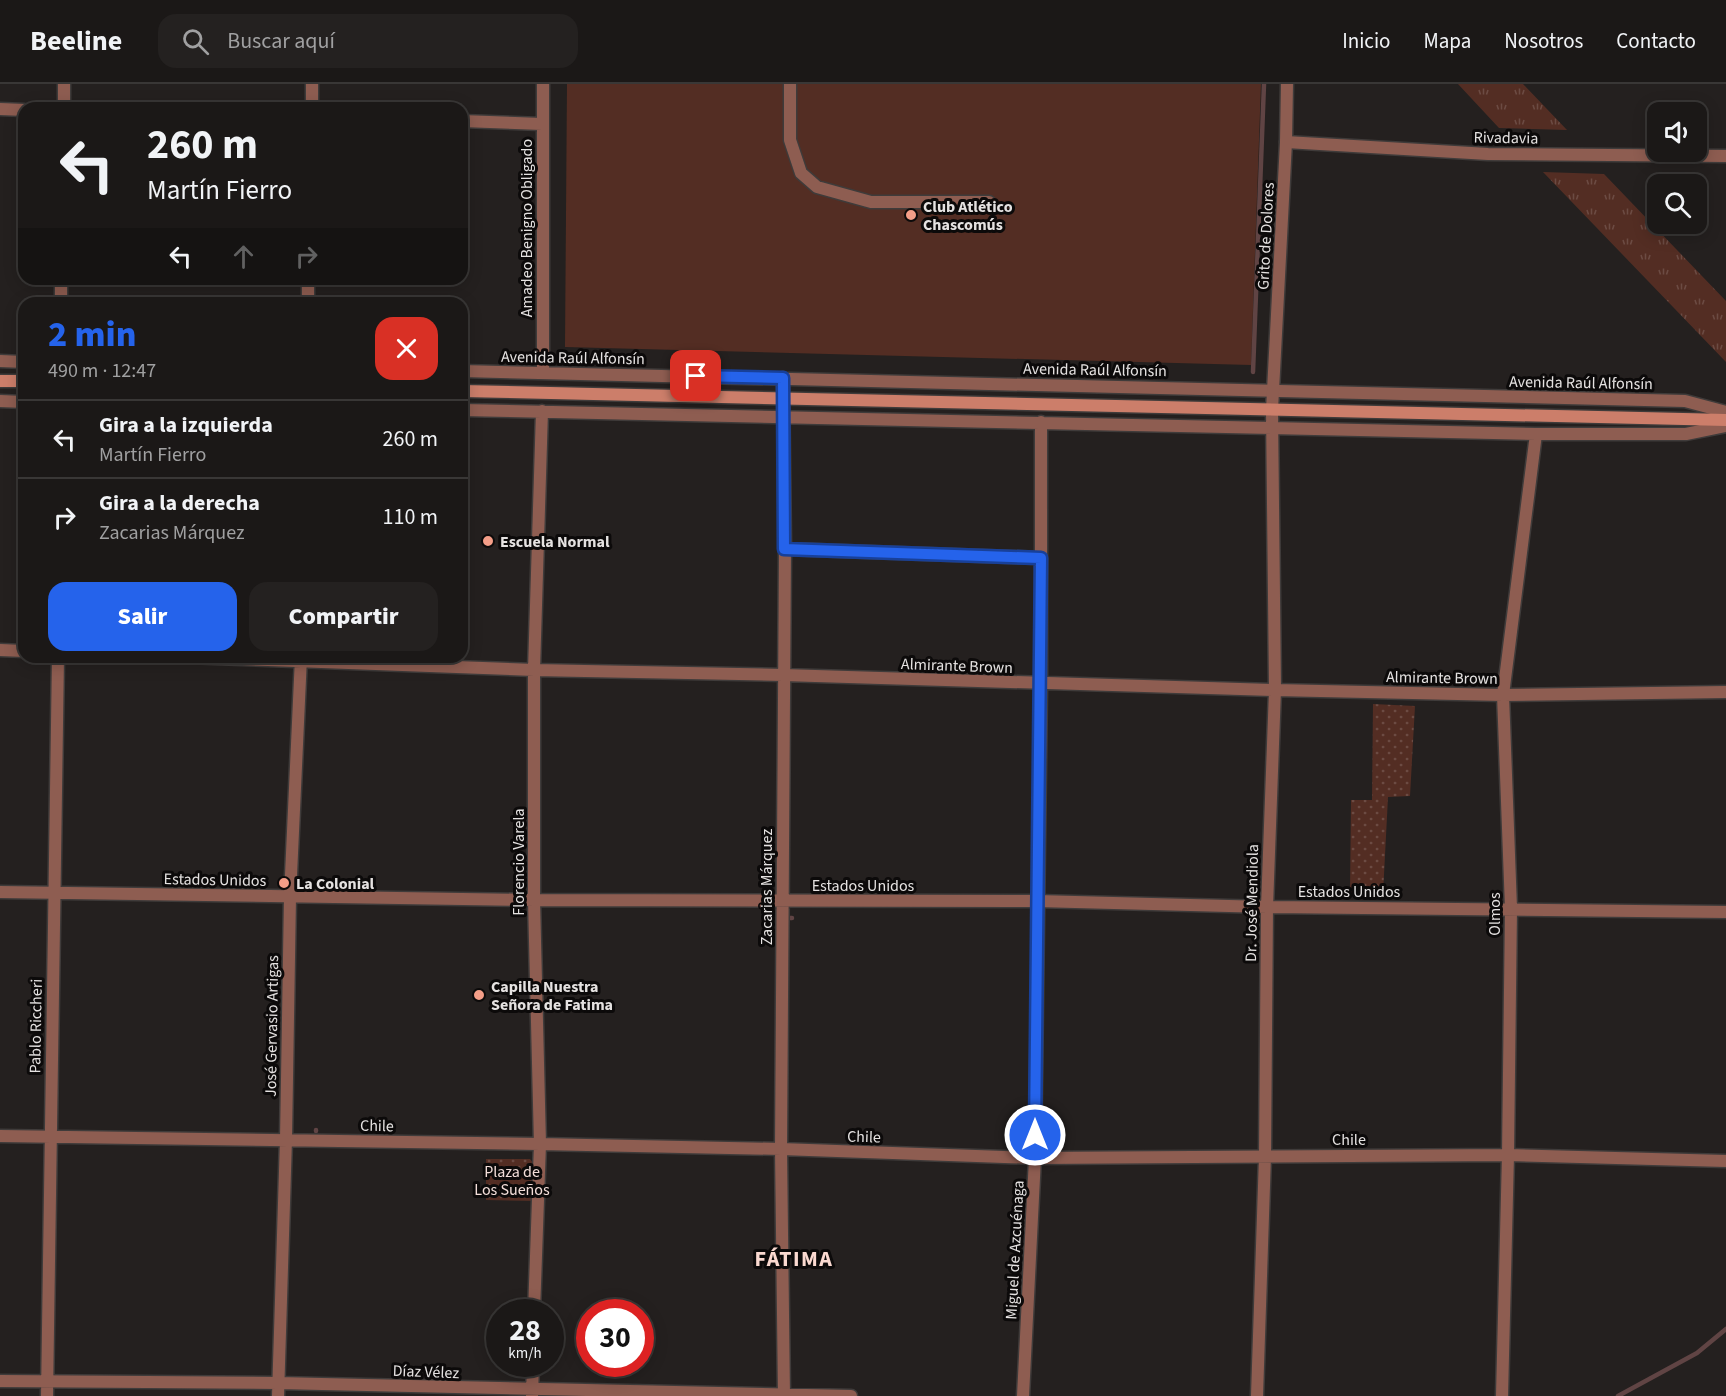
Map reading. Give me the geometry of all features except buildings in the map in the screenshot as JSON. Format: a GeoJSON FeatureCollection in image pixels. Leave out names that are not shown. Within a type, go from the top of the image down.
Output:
{"type":"FeatureCollection","features":[{"type":"Feature","properties":{"kind":"main road"},"geometry":{"type":"LineString","coordinates":[[0,381],[18,381]]}},
{"type":"Feature","properties":{"kind":"main road"},"geometry":{"type":"LineString","coordinates":[[468,391],[1726,420]]}},
{"type":"Feature","properties":{"kind":"street"},"geometry":{"type":"LineString","coordinates":[[64,84],[64,102]]}},
{"type":"Feature","properties":{"kind":"street"},"geometry":{"type":"LineString","coordinates":[[312,84],[312,102]]}},
{"type":"Feature","properties":{"kind":"street","name":"Amadeo Benigno Obligado"},"geometry":{"type":"LineString","coordinates":[[543,84],[543,373]]}},
{"type":"Feature","properties":{"kind":"street"},"geometry":{"type":"LineString","coordinates":[[790,84],[790,140],[801,173],[817,187],[871,202],[989,202]]}},
{"type":"Feature","properties":{"kind":"street","name":"Grito de Dolores"},"geometry":{"type":"LineString","coordinates":[[1272,410],[1287,84]]}},
{"type":"Feature","properties":{"kind":"street"},"geometry":{"type":"LineString","coordinates":[[0,109],[18,110]]}},
{"type":"Feature","properties":{"kind":"street"},"geometry":{"type":"LineString","coordinates":[[468,121],[542,124]]}},
{"type":"Feature","properties":{"kind":"street","name":"Rivadavia"},"geometry":{"type":"LineString","coordinates":[[1286,142],[1488,154],[1726,156]]}},
{"type":"Feature","properties":{"kind":"street"},"geometry":{"type":"LineString","coordinates":[[0,361],[18,362]]}},
{"type":"Feature","properties":{"kind":"street","name":"Avenida Raúl Alfonsín"},"geometry":{"type":"LineString","coordinates":[[468,371],[1685,400],[1726,412]]}},
{"type":"Feature","properties":{"kind":"street","name":"Zacarias Márquez"},"geometry":{"type":"LineString","coordinates":[[783,378],[784,1395]]}},
{"type":"Feature","properties":{"kind":"street"},"geometry":{"type":"LineString","coordinates":[[0,401],[18,402]]}},
{"type":"Feature","properties":{"kind":"street"},"geometry":{"type":"LineString","coordinates":[[468,410],[1536,434],[1686,434],[1726,426]]}},
{"type":"Feature","properties":{"kind":"street","name":"Dr. José Mendiola"},"geometry":{"type":"LineString","coordinates":[[1257,1396],[1265,1156],[1267,907],[1275,690],[1272,410]]}},
{"type":"Feature","properties":{"kind":"street","name":"Florencio Varela"},"geometry":{"type":"LineString","coordinates":[[534,1299],[540,1144],[534,900],[534,670],[542,411]]}},
{"type":"Feature","properties":{"kind":"street","name":"Miguel de Azcuénaga"},"geometry":{"type":"LineString","coordinates":[[1023,1396],[1035,1158],[1041,684],[1041,422]]}},
{"type":"Feature","properties":{"kind":"street","name":"Olmos"},"geometry":{"type":"LineString","coordinates":[[1502,1396],[1511,908],[1503,695],[1536,434]]}},
{"type":"Feature","properties":{"kind":"street"},"geometry":{"type":"LineString","coordinates":[[784,549],[1041,558]]}},
{"type":"Feature","properties":{"kind":"street"},"geometry":{"type":"LineString","coordinates":[[0,650],[18,651]]}},
{"type":"Feature","properties":{"kind":"street","name":"Pablo Riccheri"},"geometry":{"type":"LineString","coordinates":[[47,1396],[58,663]]}},
{"type":"Feature","properties":{"kind":"street","name":"José Gervasio Artigas"},"geometry":{"type":"LineString","coordinates":[[278,1390],[286,1139],[290,897],[301,663]]}},
{"type":"Feature","properties":{"kind":"street","name":"Almirante Brown"},"geometry":{"type":"LineString","coordinates":[[386,663],[534,670],[1503,695],[1726,692]]}},
{"type":"Feature","properties":{"kind":"street","name":"Estados Unidos"},"geometry":{"type":"LineString","coordinates":[[0,892],[534,900],[1037,902],[1726,912]]}},
{"type":"Feature","properties":{"kind":"street","name":"Chile"},"geometry":{"type":"LineString","coordinates":[[0,1136],[782,1149],[1035,1158],[1508,1155],[1726,1161]]}},
{"type":"Feature","properties":{"kind":"street"},"geometry":{"type":"LineString","coordinates":[[532,1393],[533,1377]]}},
{"type":"Feature","properties":{"kind":"street","name":"Díaz Vélez"},"geometry":{"type":"LineString","coordinates":[[0,1381],[278,1390],[852,1396]]}},
{"type":"Feature","properties":{"kind":"green space","name":"Club Atlético Chascomús"},"geometry":{"type":"Polygon","coordinates":[[[567,84],[1261,84],[1251,365],[565,347],[567,84]]]}},
{"type":"Feature","properties":{"kind":"green space"},"geometry":{"type":"Polygon","coordinates":[[[1458,84],[1523,84],[1567,130],[1499,128],[1458,84]]]}},
{"type":"Feature","properties":{"kind":"green space"},"geometry":{"type":"Polygon","coordinates":[[[1543,172],[1604,174],[1647,219],[1647,234],[1662,234],[1726,301],[1726,362],[1543,172]]]}},
{"type":"Feature","properties":{"kind":"green space"},"geometry":{"type":"Polygon","coordinates":[[[1373,704],[1415,706],[1410,796],[1388,797],[1383,894],[1350,893],[1351,800],[1372,800],[1373,704]]]}},
{"type":"Feature","properties":{"kind":"green space","name":"Plaza de Los Sueños"},"geometry":{"type":"Polygon","coordinates":[[[486,1159],[530,1159],[537,1168],[537,1201],[486,1200],[486,1159]]]}},
{"type":"Feature","properties":{"kind":"waterway"},"geometry":{"type":"LineString","coordinates":[[1253,372],[1264,84]]}},
{"type":"Feature","properties":{"kind":"waterway"},"geometry":{"type":"LineString","coordinates":[[1618,1396],[1697,1353],[1726,1329]]}},
{"type":"Feature","properties":{"kind":"place","name":"Club Atlético Chascomús"},"geometry":{"type":"Point","coordinates":[911,215]}},
{"type":"Feature","properties":{"kind":"place","name":"Escuela Normal"},"geometry":{"type":"Point","coordinates":[488,541]}},
{"type":"Feature","properties":{"kind":"place","name":"La Colonial"},"geometry":{"type":"Point","coordinates":[284,883]}},
{"type":"Feature","properties":{"kind":"place","name":"Capilla Nuestra Señora de Fatima"},"geometry":{"type":"Point","coordinates":[479,995]}},
{"type":"Feature","properties":{"kind":"district","name":"FÁTIMA"},"geometry":{"type":"Point","coordinates":[794,1258]}},
{"type":"Feature","properties":{"kind":"route"},"geometry":{"type":"LineString","coordinates":[[696,376],[783,378],[784,549],[1041,558],[1035,1135]]}}]}
